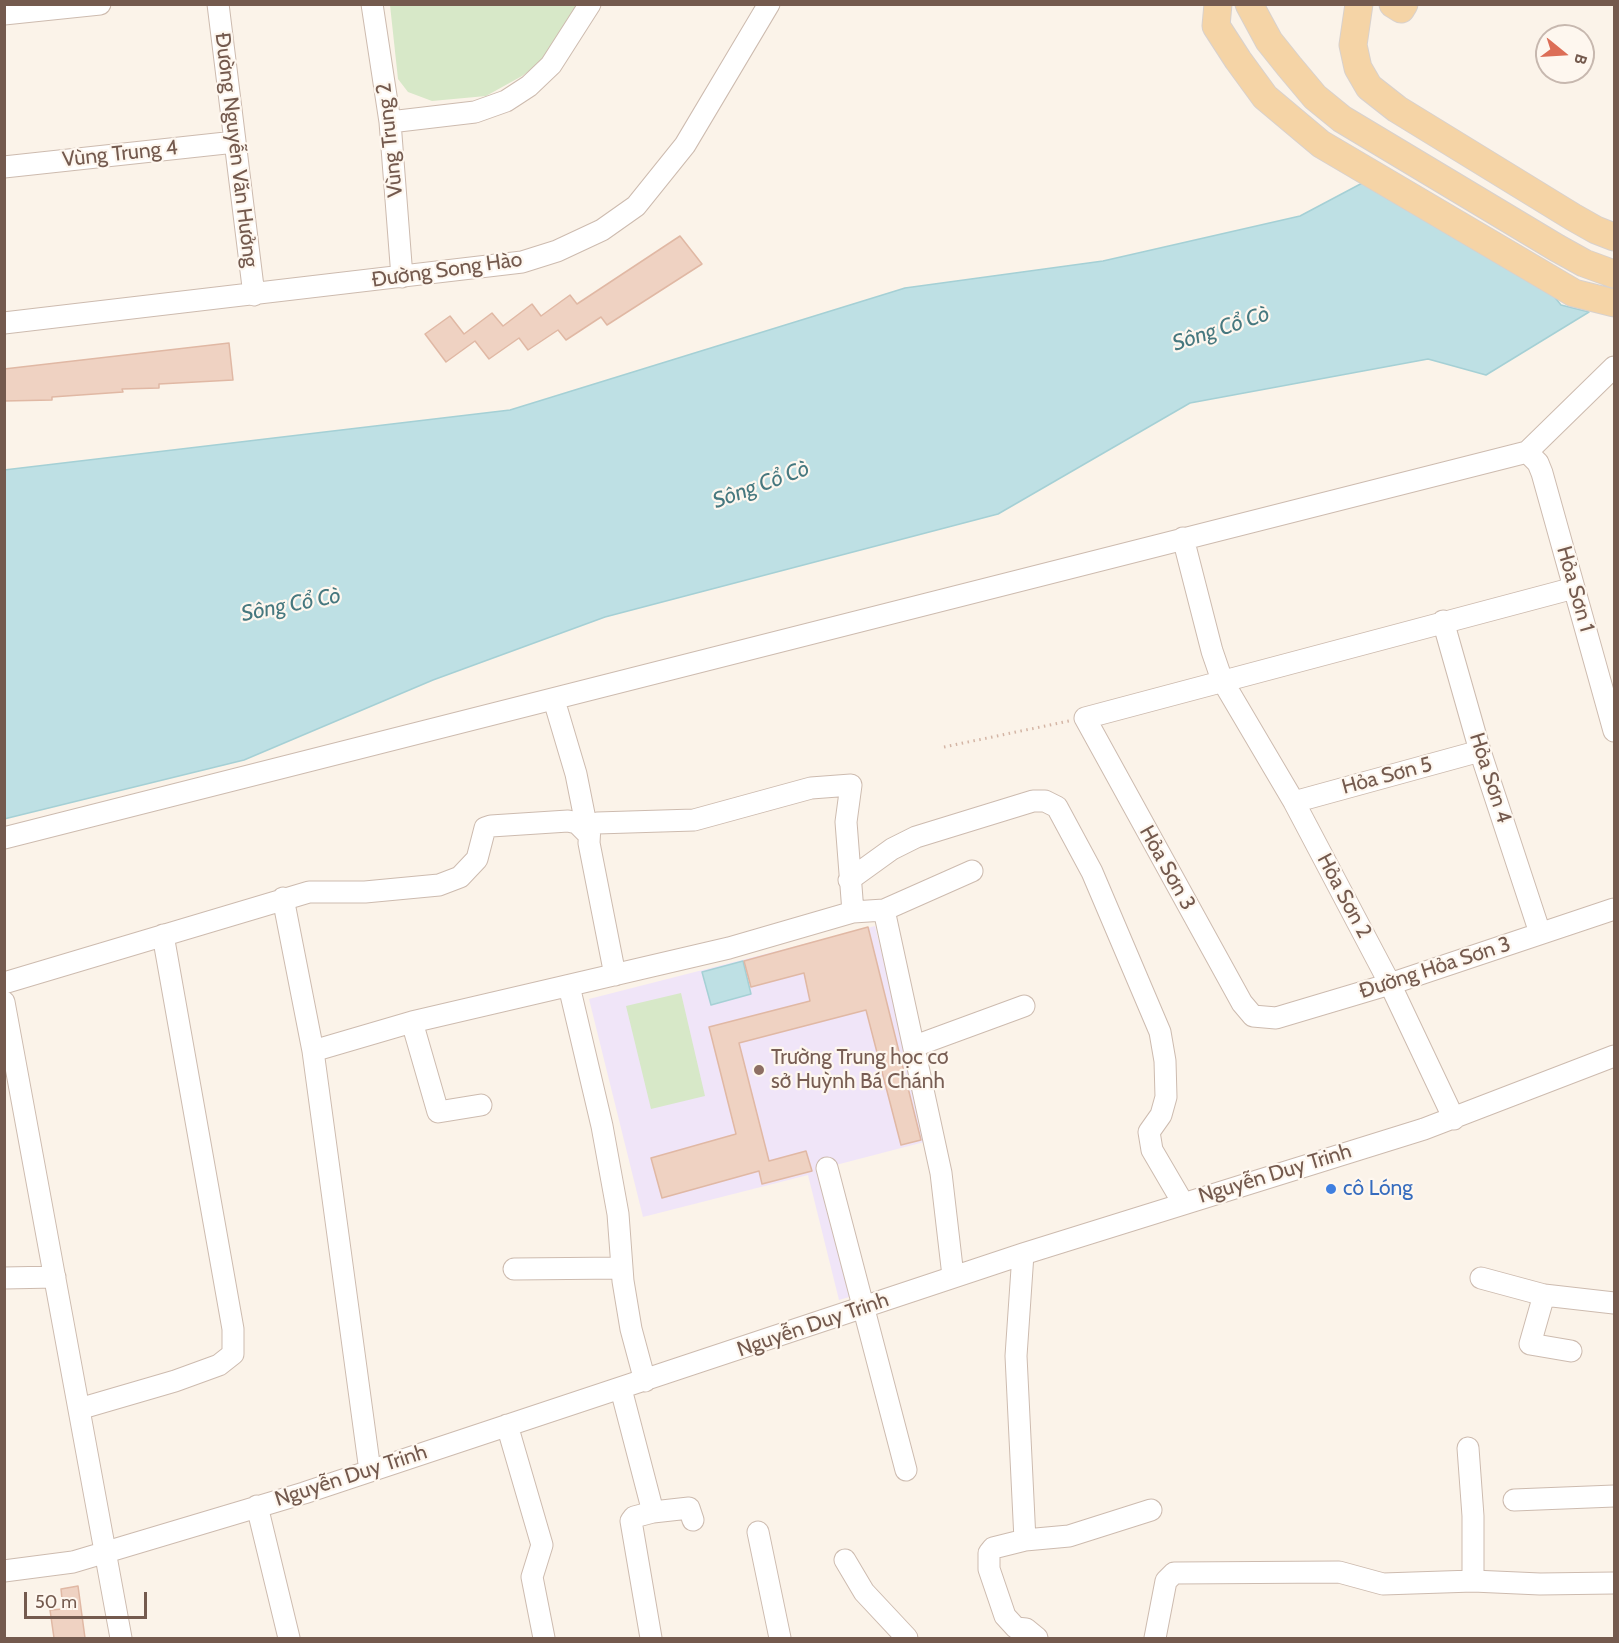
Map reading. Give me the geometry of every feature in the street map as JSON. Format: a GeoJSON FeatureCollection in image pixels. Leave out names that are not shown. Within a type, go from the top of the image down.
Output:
{"type":"FeatureCollection","features":[{"type":"Feature","properties":{"kind":"main road"},"geometry":{"type":"LineString","coordinates":[[1218,4],[1216,27],[1265,97],[1294,124],[1321,144],[1574,293],[1614,303]]}},
{"type":"Feature","properties":{"kind":"main road"},"geometry":{"type":"LineString","coordinates":[[1249,4],[1269,41],[1289,66],[1315,97],[1342,119],[1557,248],[1584,263],[1614,274]]}},
{"type":"Feature","properties":{"kind":"main road"},"geometry":{"type":"LineString","coordinates":[[1359,4],[1353,45],[1358,68],[1369,87],[1397,109],[1573,217],[1605,234]]}},
{"type":"Feature","properties":{"kind":"main road"},"geometry":{"type":"LineString","coordinates":[[1342,119],[1369,87]]}},
{"type":"Feature","properties":{"kind":"street"},"geometry":{"type":"LineString","coordinates":[[4,14],[100,4]]}},
{"type":"Feature","properties":{"kind":"street","name":"Đường Nguyễn Văn Hưởng"},"geometry":{"type":"LineString","coordinates":[[218,4],[254,295]]}},
{"type":"Feature","properties":{"kind":"street","name":"Vùng Trung 2"},"geometry":{"type":"LineString","coordinates":[[372,4],[390,122],[402,277]]}},
{"type":"Feature","properties":{"kind":"street"},"geometry":{"type":"LineString","coordinates":[[390,122],[475,112],[506,101],[529,86],[551,65],[590,4]]}},
{"type":"Feature","properties":{"kind":"street","name":"Đường Song Hào"},"geometry":{"type":"LineString","coordinates":[[4,323],[522,262],[557,251],[602,230],[636,206],[685,145],[770,4]]}},
{"type":"Feature","properties":{"kind":"street","name":"Vùng Trung 4"},"geometry":{"type":"LineString","coordinates":[[4,167],[235,142]]}},
{"type":"Feature","properties":{"kind":"street"},"geometry":{"type":"LineString","coordinates":[[4,838],[1527,452],[1614,367]]}},
{"type":"Feature","properties":{"kind":"street","name":"Hỏa Sơn 1"},"geometry":{"type":"LineString","coordinates":[[1527,452],[1538,462],[1542,473],[1614,731]]}},
{"type":"Feature","properties":{"kind":"street","name":"Hỏa Sơn 2"},"geometry":{"type":"LineString","coordinates":[[1183,538],[1212,651],[1222,680],[1294,802],[1390,984],[1454,1119]]}},
{"type":"Feature","properties":{"kind":"street"},"geometry":{"type":"LineString","coordinates":[[1085,718],[1574,588]]}},
{"type":"Feature","properties":{"kind":"street","name":"Hỏa Sơn 4"},"geometry":{"type":"LineString","coordinates":[[1443,621],[1480,751],[1540,933]]}},
{"type":"Feature","properties":{"kind":"street"},"geometry":{"type":"LineString","coordinates":[[555,700],[576,774],[615,975]]}},
{"type":"Feature","properties":{"kind":"street","name":"Hỏa Sơn 3"},"geometry":{"type":"LineString","coordinates":[[1085,718],[1242,1003],[1253,1016]]}},
{"type":"Feature","properties":{"kind":"street","name":"Hỏa Sơn 5"},"geometry":{"type":"LineString","coordinates":[[1294,802],[1480,751]]}},
{"type":"Feature","properties":{"kind":"street"},"geometry":{"type":"LineString","coordinates":[[588,834],[590,825],[597,823],[694,820],[811,788],[851,785],[846,822],[853,912]]}},
{"type":"Feature","properties":{"kind":"street"},"geometry":{"type":"LineString","coordinates":[[849,880],[892,849],[916,837],[1033,801],[1045,801],[1057,807],[1092,872],[1160,1032],[1165,1061],[1166,1097],[1161,1116],[1149,1131],[1152,1150],[1183,1203]]}},
{"type":"Feature","properties":{"kind":"street"},"geometry":{"type":"LineString","coordinates":[[4,983],[309,892],[365,892],[439,885],[460,877],[477,859],[484,828],[491,826],[568,821],[577,823],[588,834]]}},
{"type":"Feature","properties":{"kind":"street"},"geometry":{"type":"LineString","coordinates":[[313,1051],[412,1022],[729,948],[853,912],[884,910],[972,871]]}},
{"type":"Feature","properties":{"kind":"street"},"geometry":{"type":"LineString","coordinates":[[283,898],[313,1051],[370,1471]]}},
{"type":"Feature","properties":{"kind":"street","name":"Đường Hỏa Sơn 3"},"geometry":{"type":"LineString","coordinates":[[1253,1016],[1276,1018],[1390,984],[1614,909]]}},
{"type":"Feature","properties":{"kind":"street"},"geometry":{"type":"LineString","coordinates":[[884,910],[941,1173],[953,1276]]}},
{"type":"Feature","properties":{"kind":"street"},"geometry":{"type":"LineString","coordinates":[[79,1409],[175,1381],[219,1365],[233,1354],[231,1317],[163,935]]}},
{"type":"Feature","properties":{"kind":"street"},"geometry":{"type":"LineString","coordinates":[[569,986],[604,1137],[618,1214],[622,1268],[631,1329],[645,1381]]}},
{"type":"Feature","properties":{"kind":"street"},"geometry":{"type":"LineString","coordinates":[[4,1002],[121,1638]]}},
{"type":"Feature","properties":{"kind":"street"},"geometry":{"type":"LineString","coordinates":[[915,1047],[1023,1006]]}},
{"type":"Feature","properties":{"kind":"street"},"geometry":{"type":"LineString","coordinates":[[412,1022],[438,1112],[481,1105]]}},
{"type":"Feature","properties":{"kind":"street","name":"Nguyễn Duy Trinh"},"geometry":{"type":"LineString","coordinates":[[4,1571],[58,1566],[106,1554],[370,1471],[645,1381],[953,1276],[1454,1119],[1614,1056]]}},
{"type":"Feature","properties":{"kind":"street"},"geometry":{"type":"LineString","coordinates":[[827,1168],[906,1470]]}},
{"type":"Feature","properties":{"kind":"street"},"geometry":{"type":"LineString","coordinates":[[1023,1254],[1016,1356],[1025,1540]]}},
{"type":"Feature","properties":{"kind":"street"},"geometry":{"type":"LineString","coordinates":[[514,1269],[622,1268]]}},
{"type":"Feature","properties":{"kind":"street"},"geometry":{"type":"LineString","coordinates":[[4,1278],[55,1277]]}},
{"type":"Feature","properties":{"kind":"street"},"geometry":{"type":"LineString","coordinates":[[1481,1278],[1545,1295],[1614,1303]]}},
{"type":"Feature","properties":{"kind":"street"},"geometry":{"type":"LineString","coordinates":[[1545,1295],[1530,1344],[1570,1351]]}},
{"type":"Feature","properties":{"kind":"street"},"geometry":{"type":"LineString","coordinates":[[621,1389],[653,1512]]}},
{"type":"Feature","properties":{"kind":"street"},"geometry":{"type":"LineString","coordinates":[[507,1425],[542,1545],[532,1577],[544,1638]]}},
{"type":"Feature","properties":{"kind":"street"},"geometry":{"type":"LineString","coordinates":[[1468,1448],[1473,1516],[1473,1581]]}},
{"type":"Feature","properties":{"kind":"street"},"geometry":{"type":"LineString","coordinates":[[1514,1500],[1614,1496]]}},
{"type":"Feature","properties":{"kind":"street"},"geometry":{"type":"LineString","coordinates":[[257,1506],[289,1638]]}},
{"type":"Feature","properties":{"kind":"street"},"geometry":{"type":"LineString","coordinates":[[651,1638],[631,1521],[634,1517],[653,1512],[689,1508],[693,1520]]}},
{"type":"Feature","properties":{"kind":"street"},"geometry":{"type":"LineString","coordinates":[[1037,1638],[1026,1629],[1016,1628],[1005,1616],[989,1569],[989,1553],[993,1548],[1025,1540],[1069,1536],[1151,1510]]}},
{"type":"Feature","properties":{"kind":"street"},"geometry":{"type":"LineString","coordinates":[[758,1532],[780,1638]]}},
{"type":"Feature","properties":{"kind":"street"},"geometry":{"type":"LineString","coordinates":[[845,1560],[864,1592],[906,1638]]}},
{"type":"Feature","properties":{"kind":"street"},"geometry":{"type":"LineString","coordinates":[[1155,1638],[1166,1581],[1174,1573],[1338,1572],[1383,1584],[1473,1581],[1540,1584],[1614,1583]]}},
{"type":"Feature","properties":{"kind":"path"},"geometry":{"type":"LineString","coordinates":[[944,747],[1085,718]]}},
{"type":"Feature","properties":{"kind":"shaded area","name":"Trường Trung học cơ sở Huỳnh Bá Chánh"},"geometry":{"type":"Polygon","coordinates":[[[875,926],[928,1141],[832,1166],[863,1293],[839,1300],[808,1175],[643,1217],[589,999],[875,926]]]}},
{"type":"Feature","properties":{"kind":"green space"},"geometry":{"type":"Polygon","coordinates":[[[390,5],[578,5],[543,61],[522,76],[486,96],[432,101],[408,92],[398,79],[390,5]]]}},
{"type":"Feature","properties":{"kind":"green space"},"geometry":{"type":"Polygon","coordinates":[[[681,993],[705,1096],[651,1109],[626,1006],[681,993]]]}},
{"type":"Feature","properties":{"kind":"water","name":"Sông Cổ Cò"},"geometry":{"type":"Polygon","coordinates":[[[1368,180],[1545,285],[1561,305],[1589,312],[1486,375],[1428,359],[1190,403],[998,514],[605,617],[433,680],[244,760],[4,819],[4,470],[510,410],[905,288],[1103,261],[1300,216],[1368,180]]]}},
{"type":"Feature","properties":{"kind":"water"},"geometry":{"type":"Polygon","coordinates":[[[743,961],[751,994],[711,1005],[702,972],[743,961]]]}},
{"type":"Feature","properties":{"kind":"building"},"geometry":{"type":"Polygon","coordinates":[[[680,236],[702,264],[607,325],[601,317],[566,340],[558,330],[528,350],[519,338],[489,359],[475,341],[446,362],[425,334],[450,316],[464,334],[492,313],[503,326],[532,304],[541,316],[570,295],[577,304],[680,236]]]}},
{"type":"Feature","properties":{"kind":"building"},"geometry":{"type":"Polygon","coordinates":[[[229,343],[233,380],[159,384],[159,388],[122,389],[123,392],[52,397],[52,400],[4,401],[4,369],[229,343]]]}},
{"type":"Feature","properties":{"kind":"building"},"geometry":{"type":"Polygon","coordinates":[[[868,927],[921,1140],[901,1145],[866,1010],[739,1043],[769,1161],[806,1151],[812,1171],[762,1184],[759,1171],[662,1198],[651,1158],[736,1134],[709,1027],[810,1001],[804,973],[751,987],[744,961],[868,927]]]}},
{"type":"Feature","properties":{"kind":"building"},"geometry":{"type":"Polygon","coordinates":[[[78,1586],[85,1638],[54,1638],[50,1610],[63,1609],[61,1589],[78,1586]]]}},
{"type":"Feature","properties":{"kind":"place","name":"Trường Trung học cơ sở Huỳnh Bá Chánh"},"geometry":{"type":"Point","coordinates":[759,1070]}},
{"type":"Feature","properties":{"kind":"place","name":"cô Lóng"},"geometry":{"type":"Point","coordinates":[1331,1189]}}]}
